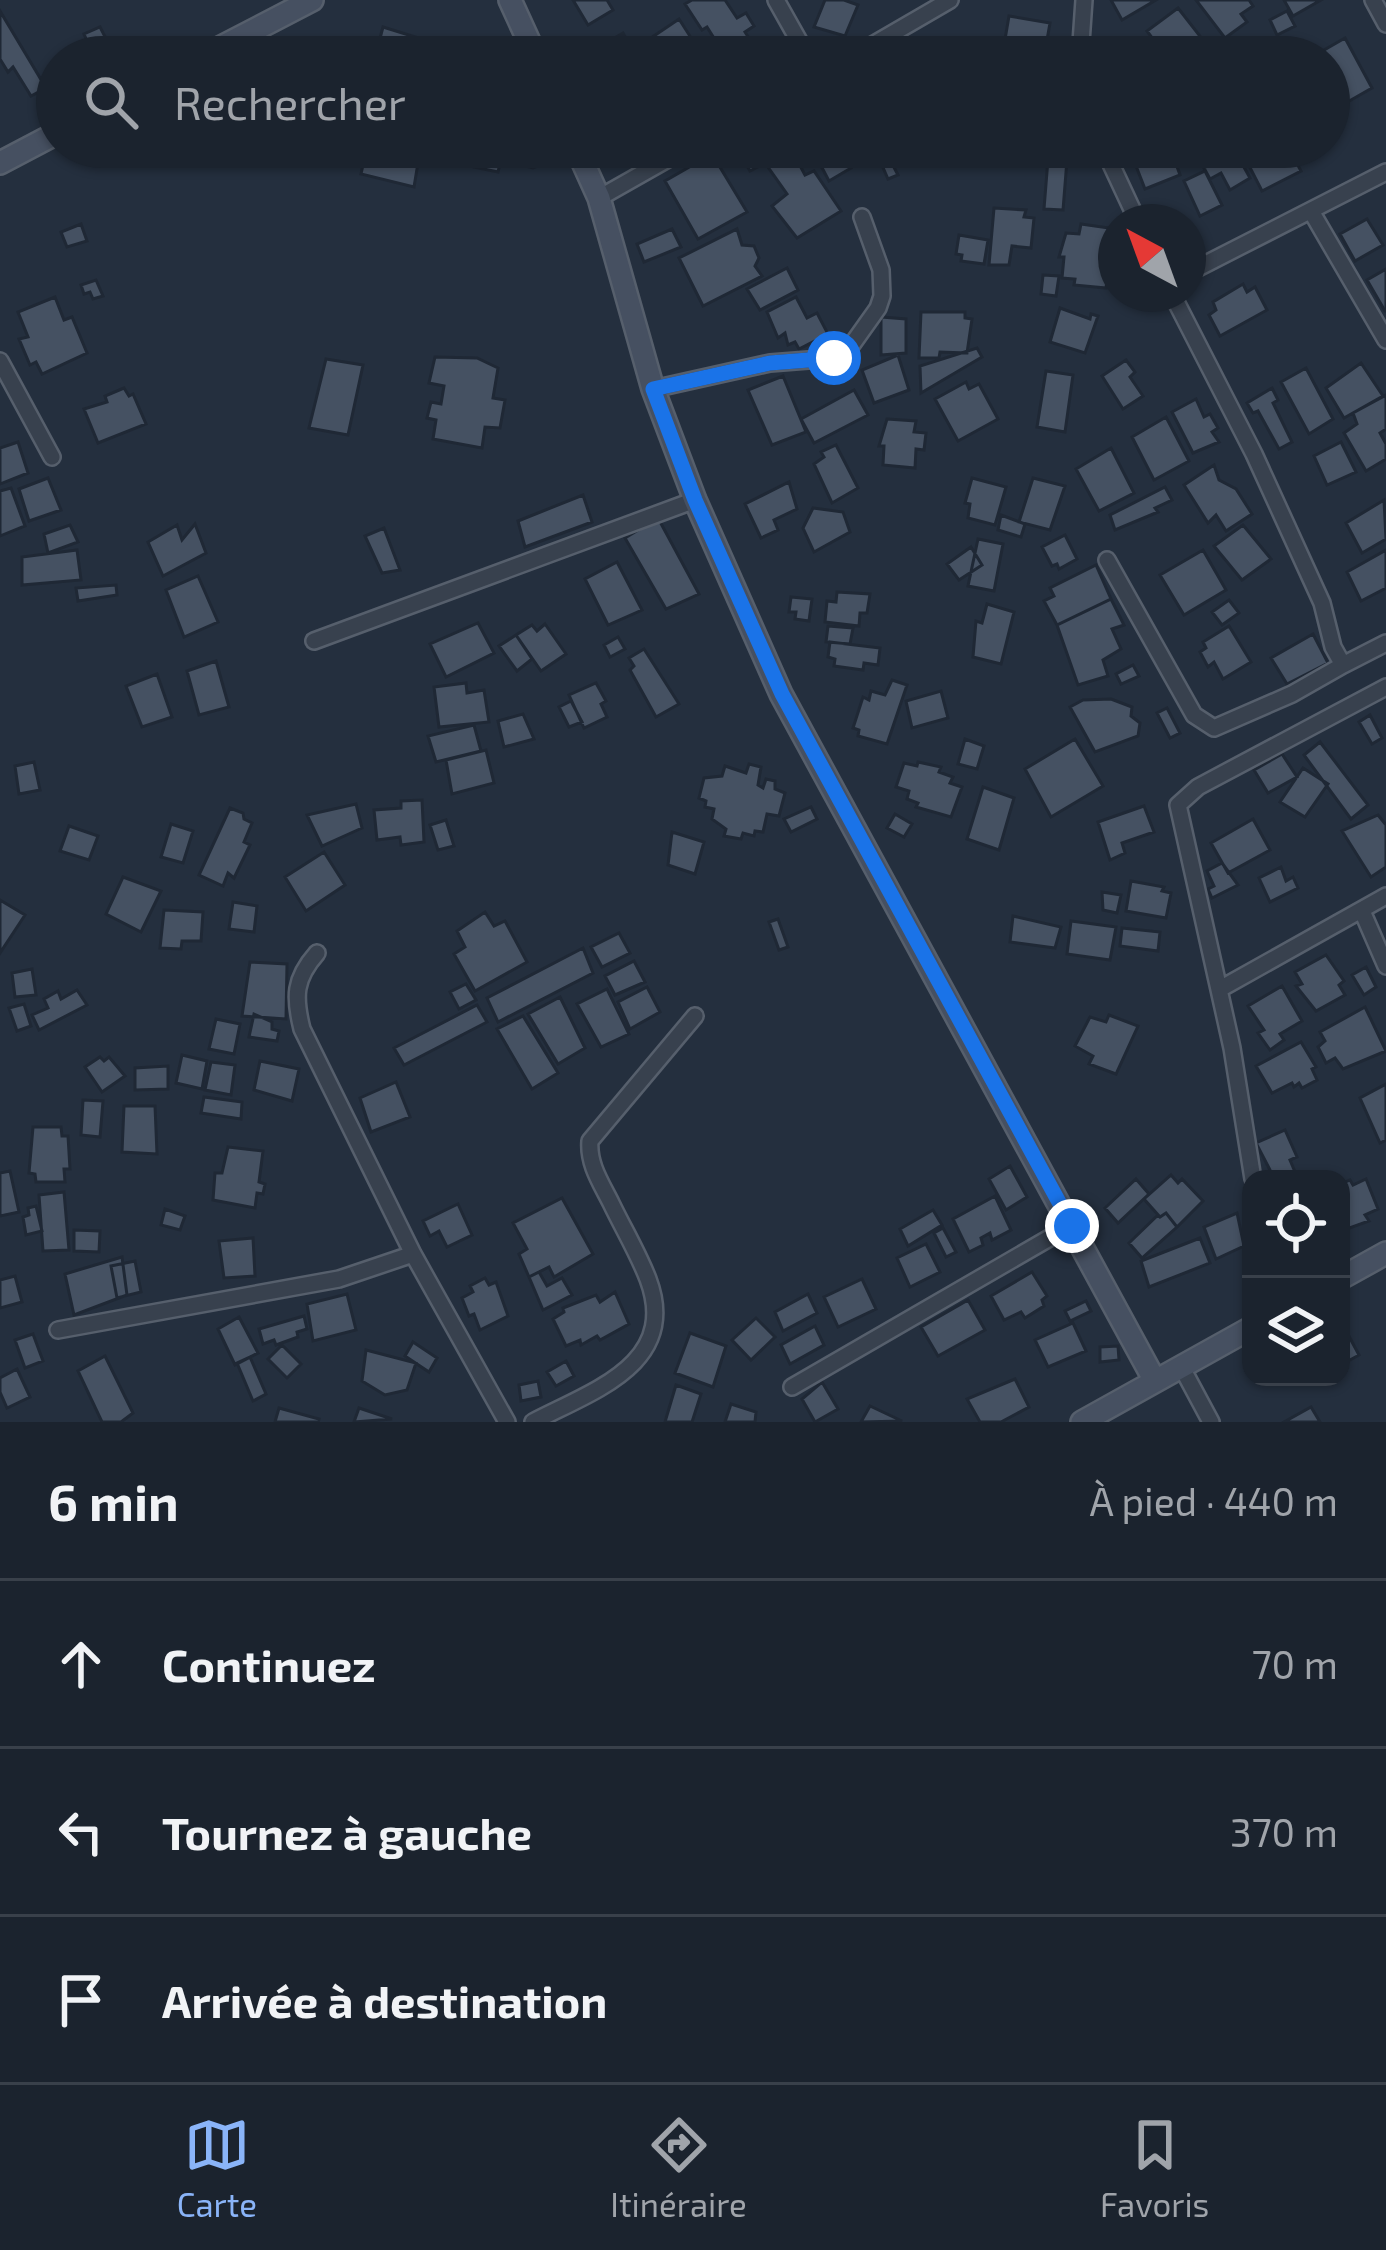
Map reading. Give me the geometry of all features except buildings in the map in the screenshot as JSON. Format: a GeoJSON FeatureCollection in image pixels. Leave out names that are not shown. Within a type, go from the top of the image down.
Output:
{"type":"FeatureCollection","features":[{"type":"Feature","properties":{"kind":"street"},"geometry":{"type":"LineString","coordinates":[[243,36],[312,0]]}},
{"type":"Feature","properties":{"kind":"street"},"geometry":{"type":"LineString","coordinates":[[510,0],[526,36]]}},
{"type":"Feature","properties":{"kind":"street"},"geometry":{"type":"LineString","coordinates":[[776,0],[796,36]]}},
{"type":"Feature","properties":{"kind":"street"},"geometry":{"type":"LineString","coordinates":[[888,36],[950,0]]}},
{"type":"Feature","properties":{"kind":"street"},"geometry":{"type":"LineString","coordinates":[[1081,36],[1084,0]]}},
{"type":"Feature","properties":{"kind":"street"},"geometry":{"type":"LineString","coordinates":[[1373,0],[1386,24]]}},
{"type":"Feature","properties":{"kind":"street"},"geometry":{"type":"LineString","coordinates":[[0,163],[36,144]]}},
{"type":"Feature","properties":{"kind":"street"},"geometry":{"type":"LineString","coordinates":[[585,168],[599,198],[653,389],[695,500],[782,694],[1155,1381]]}},
{"type":"Feature","properties":{"kind":"street"},"geometry":{"type":"LineString","coordinates":[[599,198],[652,168]]}},
{"type":"Feature","properties":{"kind":"street"},"geometry":{"type":"LineString","coordinates":[[1113,168],[1130,204]]}},
{"type":"Feature","properties":{"kind":"street"},"geometry":{"type":"LineString","coordinates":[[1206,264],[1386,172]]}},
{"type":"Feature","properties":{"kind":"street"},"geometry":{"type":"LineString","coordinates":[[1311,211],[1386,340]]}},
{"type":"Feature","properties":{"kind":"street"},"geometry":{"type":"LineString","coordinates":[[653,389],[770,363],[834,358],[846,352],[882,296],[881,270],[862,217]]}},
{"type":"Feature","properties":{"kind":"street"},"geometry":{"type":"LineString","coordinates":[[1181,312],[1254,454],[1322,603],[1333,647],[1343,665]]}},
{"type":"Feature","properties":{"kind":"street"},"geometry":{"type":"LineString","coordinates":[[0,361],[52,457]]}},
{"type":"Feature","properties":{"kind":"street"},"geometry":{"type":"LineString","coordinates":[[314,640],[695,500]]}},
{"type":"Feature","properties":{"kind":"street"},"geometry":{"type":"LineString","coordinates":[[1106,560],[1194,715],[1214,728],[1292,694],[1386,643]]}},
{"type":"Feature","properties":{"kind":"street"},"geometry":{"type":"LineString","coordinates":[[1251,1170],[1220,988],[1178,805],[1198,787],[1386,687]]}},
{"type":"Feature","properties":{"kind":"street"},"geometry":{"type":"LineString","coordinates":[[1220,988],[1386,896]]}},
{"type":"Feature","properties":{"kind":"street"},"geometry":{"type":"LineString","coordinates":[[1362,911],[1386,966]]}},
{"type":"Feature","properties":{"kind":"street"},"geometry":{"type":"LineString","coordinates":[[317,953],[298,978],[295,993],[302,1029],[412,1254],[507,1422]]}},
{"type":"Feature","properties":{"kind":"street"},"geometry":{"type":"LineString","coordinates":[[533,1422],[621,1376],[641,1358],[649,1342],[656,1323],[649,1281],[593,1167],[590,1141],[695,1016]]}},
{"type":"Feature","properties":{"kind":"street"},"geometry":{"type":"LineString","coordinates":[[792,1387],[1072,1226]]}},
{"type":"Feature","properties":{"kind":"street"},"geometry":{"type":"LineString","coordinates":[[1350,1273],[1386,1253]]}},
{"type":"Feature","properties":{"kind":"street"},"geometry":{"type":"LineString","coordinates":[[58,1330],[339,1279],[412,1254]]}},
{"type":"Feature","properties":{"kind":"street"},"geometry":{"type":"LineString","coordinates":[[1082,1422],[1242,1333]]}},
{"type":"Feature","properties":{"kind":"street"},"geometry":{"type":"LineString","coordinates":[[1180,1366],[1211,1422]]}},
{"type":"Feature","properties":{"kind":"route"},"geometry":{"type":"LineString","coordinates":[[834,358],[770,363],[653,389],[695,500],[782,694],[1072,1226]]}}]}
